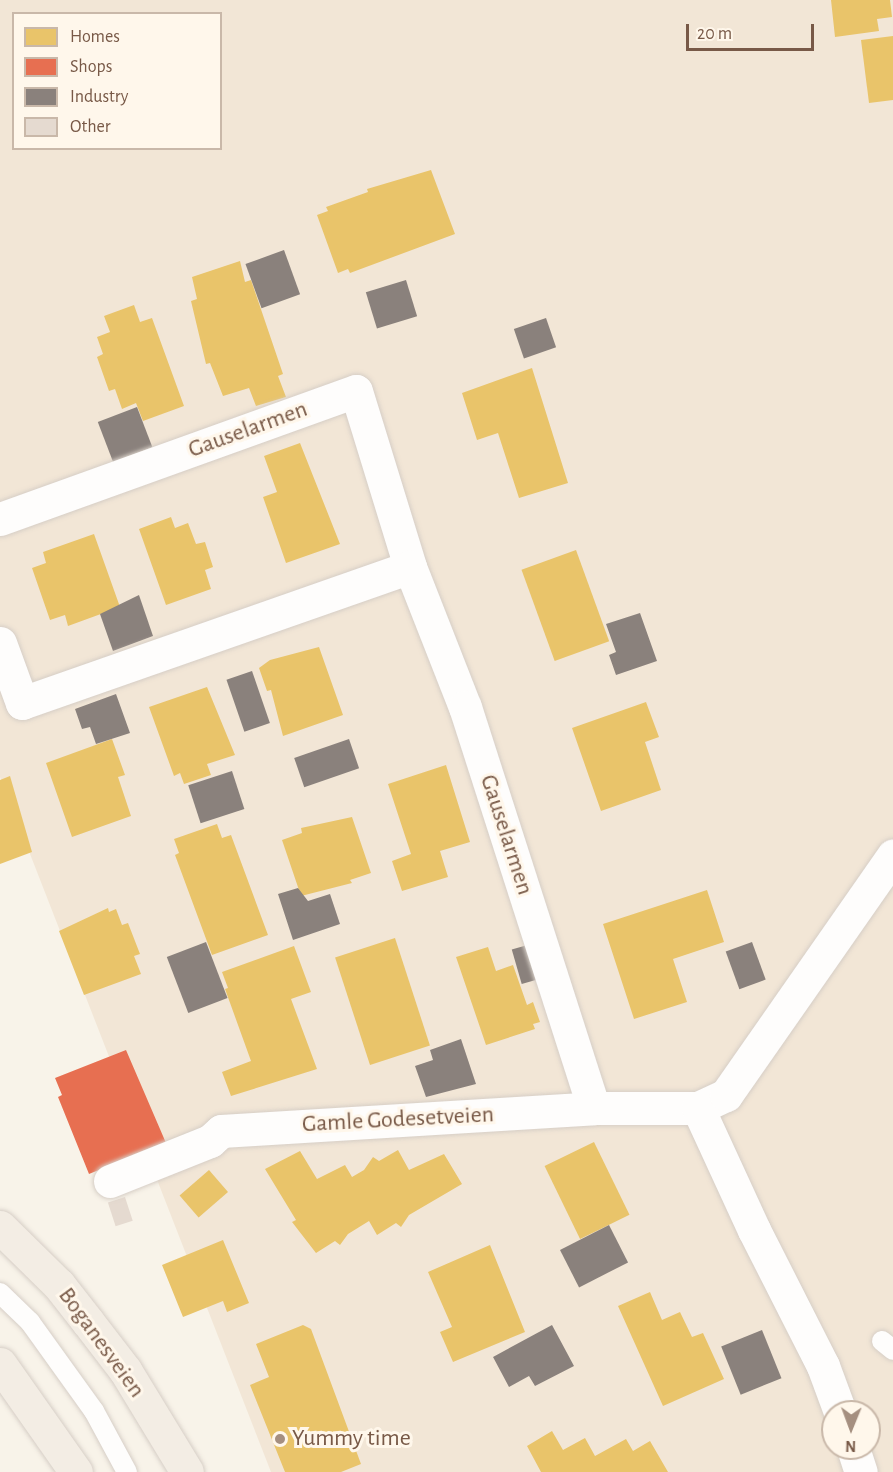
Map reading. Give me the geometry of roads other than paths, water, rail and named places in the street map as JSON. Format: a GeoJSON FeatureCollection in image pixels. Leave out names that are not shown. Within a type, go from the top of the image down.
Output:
{"type":"FeatureCollection","features":[{"type":"Feature","properties":{"kind":"main road","name":"Boganesveien"},"geometry":{"type":"LineString","coordinates":[[0,1227],[59,1285],[125,1370],[187,1472]]}},
{"type":"Feature","properties":{"kind":"main road"},"geometry":{"type":"LineString","coordinates":[[0,1364],[76,1472]]}},
{"type":"Feature","properties":{"kind":"street","name":"Gauselarmen"},"geometry":{"type":"LineString","coordinates":[[0,519],[356,391],[410,567],[465,707],[594,1108]]}},
{"type":"Feature","properties":{"kind":"street"},"geometry":{"type":"LineString","coordinates":[[0,643],[22,704],[410,567]]}},
{"type":"Feature","properties":{"kind":"street","name":"Gamle Godesetveien"},"geometry":{"type":"LineString","coordinates":[[110,1181],[210,1141],[221,1131],[594,1108],[698,1108],[726,1095],[893,856]]}},
{"type":"Feature","properties":{"kind":"street"},"geometry":{"type":"LineString","coordinates":[[698,1108],[754,1230],[824,1366],[836,1400]]}},
{"type":"Feature","properties":{"kind":"lane","name":"Boganesveien"},"geometry":{"type":"LineString","coordinates":[[0,1293],[30,1322],[94,1411],[127,1472]]}},
{"type":"Feature","properties":{"kind":"place","name":"Yummy time"},"geometry":{"type":"Point","coordinates":[280,1439]}}]}
